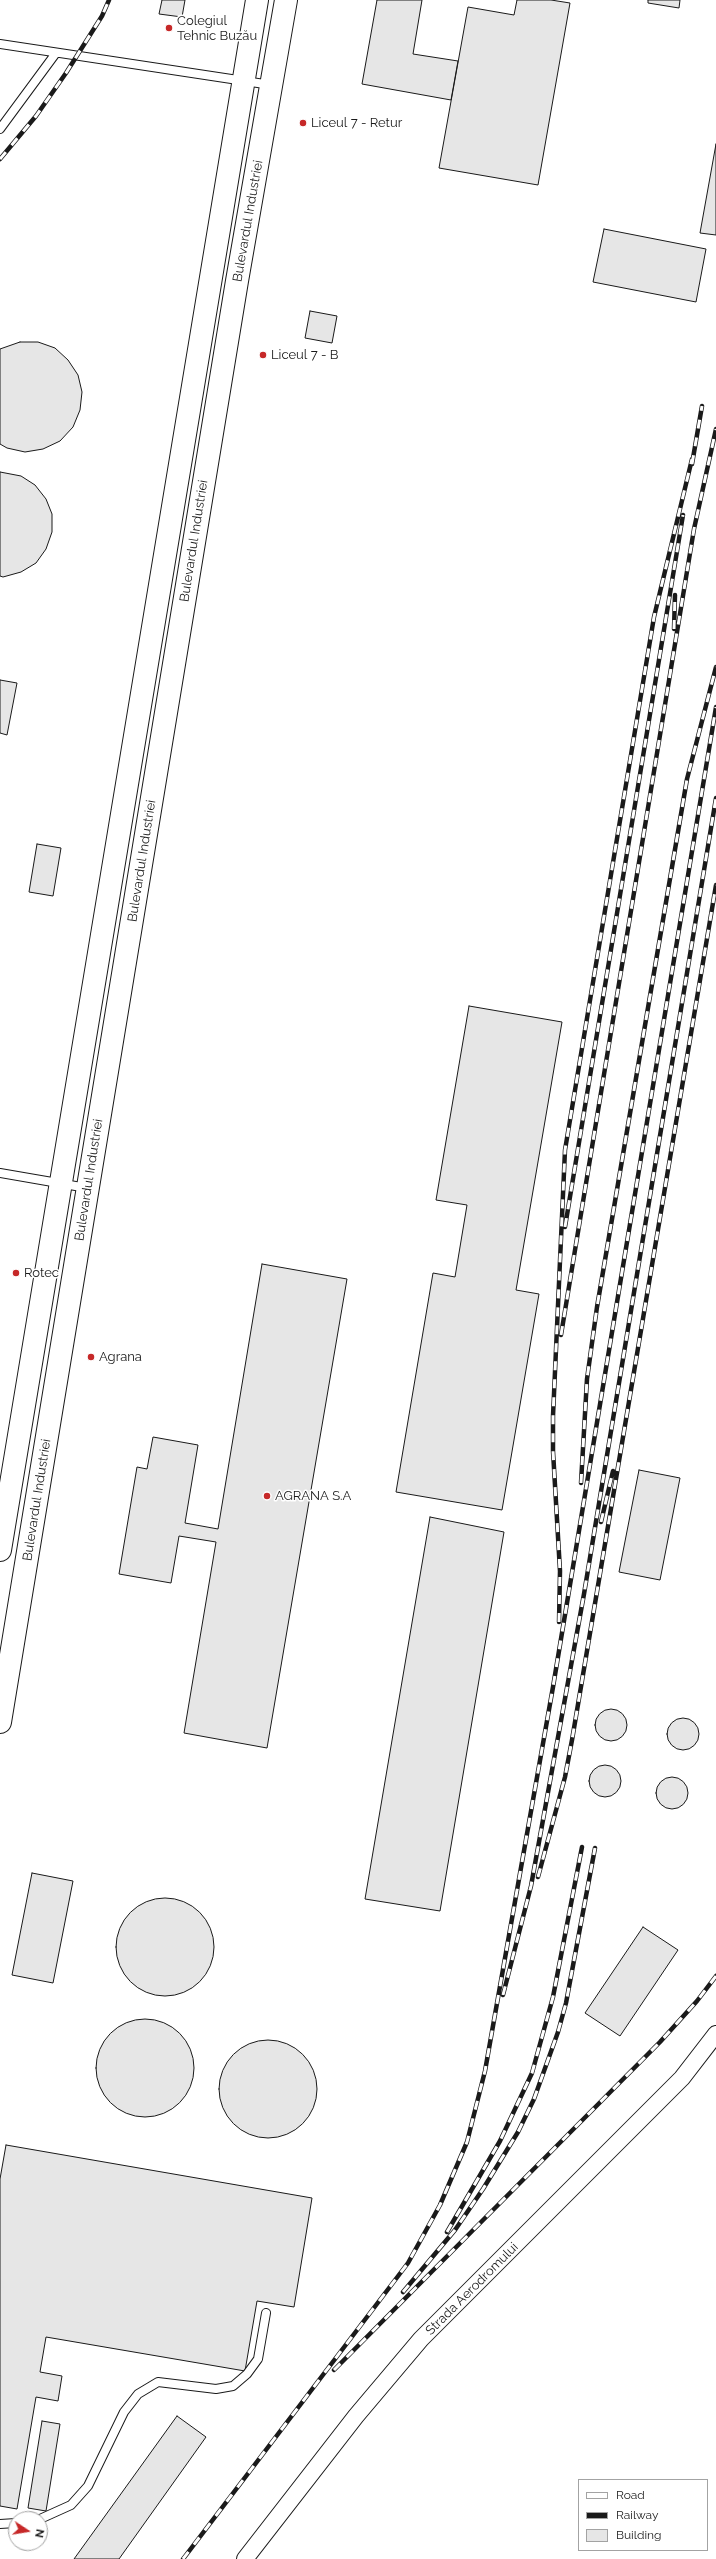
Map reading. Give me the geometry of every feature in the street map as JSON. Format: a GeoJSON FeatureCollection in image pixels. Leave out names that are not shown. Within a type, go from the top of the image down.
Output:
{"type":"FeatureCollection","features":[{"type":"Feature","properties":{"kind":"main road","name":"Bulevardul Industriei"},"geometry":{"type":"LineString","coordinates":[[0,1550],[257,0]]}},
{"type":"Feature","properties":{"kind":"main road","name":"Bulevardul Industriei"},"geometry":{"type":"LineString","coordinates":[[0,1722],[237,281],[286,0]]}},
{"type":"Feature","properties":{"kind":"street","name":"Strada Aerodromului"},"geometry":{"type":"LineString","coordinates":[[245,2559],[356,2416],[421,2339],[682,2078],[716,2034]]}},
{"type":"Feature","properties":{"kind":"lane"},"geometry":{"type":"LineString","coordinates":[[0,44],[272,86]]}},
{"type":"Feature","properties":{"kind":"lane"},"geometry":{"type":"LineString","coordinates":[[0,129],[56,53]]}},
{"type":"Feature","properties":{"kind":"lane"},"geometry":{"type":"LineString","coordinates":[[0,1173],[88,1188]]}},
{"type":"Feature","properties":{"kind":"lane"},"geometry":{"type":"LineString","coordinates":[[48,2516],[71,2505],[88,2486],[124,2412],[138,2394],[158,2382],[216,2389],[233,2386],[247,2374],[258,2359],[266,2313]]}},
{"type":"Feature","properties":{"kind":"building"},"geometry":{"type":"Polygon","coordinates":[[[162,0],[185,0],[182,17],[159,14],[162,0]]]}},
{"type":"Feature","properties":{"kind":"building"},"geometry":{"type":"Polygon","coordinates":[[[377,0],[422,0],[413,54],[458,61],[451,100],[362,84],[377,0]]]}},
{"type":"Feature","properties":{"kind":"building"},"geometry":{"type":"Polygon","coordinates":[[[517,0],[551,0],[570,3],[538,185],[439,168],[468,7],[514,15],[517,0]]]}},
{"type":"Feature","properties":{"kind":"building"},"geometry":{"type":"Polygon","coordinates":[[[648,0],[680,0],[679,8],[648,3],[648,0]]]}},
{"type":"Feature","properties":{"kind":"building"},"geometry":{"type":"Polygon","coordinates":[[[716,144],[716,235],[700,233],[716,144]]]}},
{"type":"Feature","properties":{"kind":"building"},"geometry":{"type":"Polygon","coordinates":[[[604,229],[706,249],[696,302],[593,282],[604,229]]]}},
{"type":"Feature","properties":{"kind":"building"},"geometry":{"type":"Polygon","coordinates":[[[310,311],[337,316],[332,343],[305,338],[310,311]]]}},
{"type":"Feature","properties":{"kind":"building"},"geometry":{"type":"Polygon","coordinates":[[[20,342],[38,342],[55,348],[68,360],[78,375],[82,392],[80,410],[73,427],[60,441],[43,449],[25,452],[7,448],[0,444],[0,349],[20,342]]]}},
{"type":"Feature","properties":{"kind":"building"},"geometry":{"type":"Polygon","coordinates":[[[0,472],[21,476],[35,485],[46,499],[52,514],[52,532],[46,549],[36,563],[21,572],[3,577],[0,576],[0,472]]]}},
{"type":"Feature","properties":{"kind":"building"},"geometry":{"type":"Polygon","coordinates":[[[0,680],[17,683],[7,735],[0,733],[0,680]]]}},
{"type":"Feature","properties":{"kind":"building"},"geometry":{"type":"Polygon","coordinates":[[[37,844],[61,848],[53,896],[29,892],[37,844]]]}},
{"type":"Feature","properties":{"kind":"building"},"geometry":{"type":"Polygon","coordinates":[[[469,1006],[562,1022],[516,1290],[539,1294],[502,1510],[396,1492],[433,1273],[455,1277],[467,1205],[436,1200],[469,1006]]]}},
{"type":"Feature","properties":{"kind":"building","name":"AGRANA S.A"},"geometry":{"type":"Polygon","coordinates":[[[262,1264],[347,1279],[267,1748],[184,1733],[216,1542],[179,1536],[171,1583],[119,1574],[137,1467],[147,1469],[153,1437],[198,1445],[185,1523],[218,1529],[262,1264]]]}},
{"type":"Feature","properties":{"kind":"building"},"geometry":{"type":"Polygon","coordinates":[[[639,1470],[680,1478],[660,1580],[619,1572],[639,1470]]]}},
{"type":"Feature","properties":{"kind":"building"},"geometry":{"type":"Polygon","coordinates":[[[430,1517],[504,1532],[440,1911],[365,1899],[430,1517]]]}},
{"type":"Feature","properties":{"kind":"building"},"geometry":{"type":"Polygon","coordinates":[[[608,1709],[614,1709],[624,1716],[627,1725],[626,1731],[620,1738],[614,1741],[608,1741],[598,1734],[595,1728],[595,1722],[602,1712],[608,1709]]]}},
{"type":"Feature","properties":{"kind":"building"},"geometry":{"type":"Polygon","coordinates":[[[680,1718],[686,1718],[696,1725],[699,1734],[698,1740],[692,1747],[686,1750],[680,1750],[670,1743],[667,1737],[667,1731],[674,1721],[680,1718]]]}},
{"type":"Feature","properties":{"kind":"building"},"geometry":{"type":"Polygon","coordinates":[[[602,1765],[608,1765],[618,1772],[621,1781],[620,1787],[614,1794],[608,1797],[602,1797],[592,1790],[589,1784],[589,1778],[596,1768],[602,1765]]]}},
{"type":"Feature","properties":{"kind":"building"},"geometry":{"type":"Polygon","coordinates":[[[669,1777],[675,1777],[685,1784],[688,1793],[687,1799],[681,1806],[675,1809],[669,1809],[659,1802],[656,1796],[656,1790],[663,1780],[669,1777]]]}},
{"type":"Feature","properties":{"kind":"building"},"geometry":{"type":"Polygon","coordinates":[[[32,1873],[73,1881],[53,1983],[12,1975],[32,1873]]]}},
{"type":"Feature","properties":{"kind":"building"},"geometry":{"type":"Polygon","coordinates":[[[165,1898],[184,1901],[200,1912],[211,1928],[214,1947],[211,1966],[200,1982],[184,1993],[165,1996],[146,1993],[130,1982],[119,1966],[116,1947],[119,1928],[130,1912],[146,1901],[165,1898]]]}},
{"type":"Feature","properties":{"kind":"building"},"geometry":{"type":"Polygon","coordinates":[[[643,1927],[678,1950],[620,2036],[585,2013],[643,1927]]]}},
{"type":"Feature","properties":{"kind":"building"},"geometry":{"type":"Polygon","coordinates":[[[145,2019],[164,2022],[180,2033],[191,2049],[194,2068],[191,2087],[180,2103],[164,2114],[145,2117],[126,2114],[110,2103],[99,2087],[96,2068],[99,2049],[110,2033],[126,2022],[145,2019]]]}},
{"type":"Feature","properties":{"kind":"building"},"geometry":{"type":"Polygon","coordinates":[[[268,2040],[287,2043],[303,2054],[314,2070],[317,2089],[314,2108],[303,2124],[287,2135],[268,2138],[249,2135],[233,2124],[222,2108],[219,2089],[222,2070],[233,2054],[249,2043],[268,2040]]]}},
{"type":"Feature","properties":{"kind":"building"},"geometry":{"type":"Polygon","coordinates":[[[6,2145],[312,2198],[294,2307],[257,2301],[245,2371],[46,2337],[40,2372],[62,2376],[58,2401],[36,2397],[17,2509],[0,2506],[0,2179],[6,2145]]]}},
{"type":"Feature","properties":{"kind":"building"},"geometry":{"type":"Polygon","coordinates":[[[177,2416],[206,2437],[119,2559],[74,2559],[177,2416]]]}},
{"type":"Feature","properties":{"kind":"building"},"geometry":{"type":"Polygon","coordinates":[[[42,2421],[60,2424],[46,2511],[28,2508],[42,2421]]]}},
{"type":"Feature","properties":{"kind":"railway"},"geometry":{"type":"LineString","coordinates":[[0,159],[36,116],[66,73],[102,16],[109,0]]}},
{"type":"Feature","properties":{"kind":"railway"},"geometry":{"type":"LineString","coordinates":[[692,464],[702,406]]}},
{"type":"Feature","properties":{"kind":"railway"},"geometry":{"type":"LineString","coordinates":[[561,1335],[694,529],[716,429]]}},
{"type":"Feature","properties":{"kind":"railway"},"geometry":{"type":"LineString","coordinates":[[559,1622],[560,1571],[553,1451],[553,1416],[565,1150],[654,617],[692,459]]}},
{"type":"Feature","properties":{"kind":"railway"},"geometry":{"type":"LineString","coordinates":[[565,1227],[683,515]]}},
{"type":"Feature","properties":{"kind":"railway"},"geometry":{"type":"LineString","coordinates":[[674,629],[675,595]]}},
{"type":"Feature","properties":{"kind":"railway"},"geometry":{"type":"LineString","coordinates":[[581,1483],[587,1379],[597,1307],[687,779],[716,667]]}},
{"type":"Feature","properties":{"kind":"railway"},"geometry":{"type":"LineString","coordinates":[[183,2559],[408,2263],[440,2205],[467,2142],[485,2071],[553,1687],[716,707]]}},
{"type":"Feature","properties":{"kind":"railway"},"geometry":{"type":"LineString","coordinates":[[503,1995],[531,1886],[584,1594],[716,798]]}},
{"type":"Feature","properties":{"kind":"railway"},"geometry":{"type":"LineString","coordinates":[[538,1877],[565,1777],[572,1740],[716,885]]}},
{"type":"Feature","properties":{"kind":"railway"},"geometry":{"type":"LineString","coordinates":[[601,1522],[613,1471]]}},
{"type":"Feature","properties":{"kind":"railway"},"geometry":{"type":"LineString","coordinates":[[447,2232],[500,2141],[532,2073],[553,1997],[582,1847]]}},
{"type":"Feature","properties":{"kind":"railway"},"geometry":{"type":"LineString","coordinates":[[403,2292],[455,2230],[483,2189],[518,2132],[534,2099],[558,2032],[566,2003],[595,1848]]}},
{"type":"Feature","properties":{"kind":"railway"},"geometry":{"type":"LineString","coordinates":[[334,2370],[660,2042],[697,2001],[716,1976]]}},
{"type":"Feature","properties":{"kind":"place","name":"Colegiul Tehnic Buzău"},"geometry":{"type":"Point","coordinates":[169,28]}},
{"type":"Feature","properties":{"kind":"place","name":"Liceul 7 - Retur"},"geometry":{"type":"Point","coordinates":[303,123]}},
{"type":"Feature","properties":{"kind":"place","name":"Liceul 7 - B"},"geometry":{"type":"Point","coordinates":[263,355]}},
{"type":"Feature","properties":{"kind":"place","name":"Rotec"},"geometry":{"type":"Point","coordinates":[16,1273]}},
{"type":"Feature","properties":{"kind":"place","name":"Agrana"},"geometry":{"type":"Point","coordinates":[91,1357]}},
{"type":"Feature","properties":{"kind":"place","name":"AGRANA S.A"},"geometry":{"type":"Point","coordinates":[267,1496]}}]}
